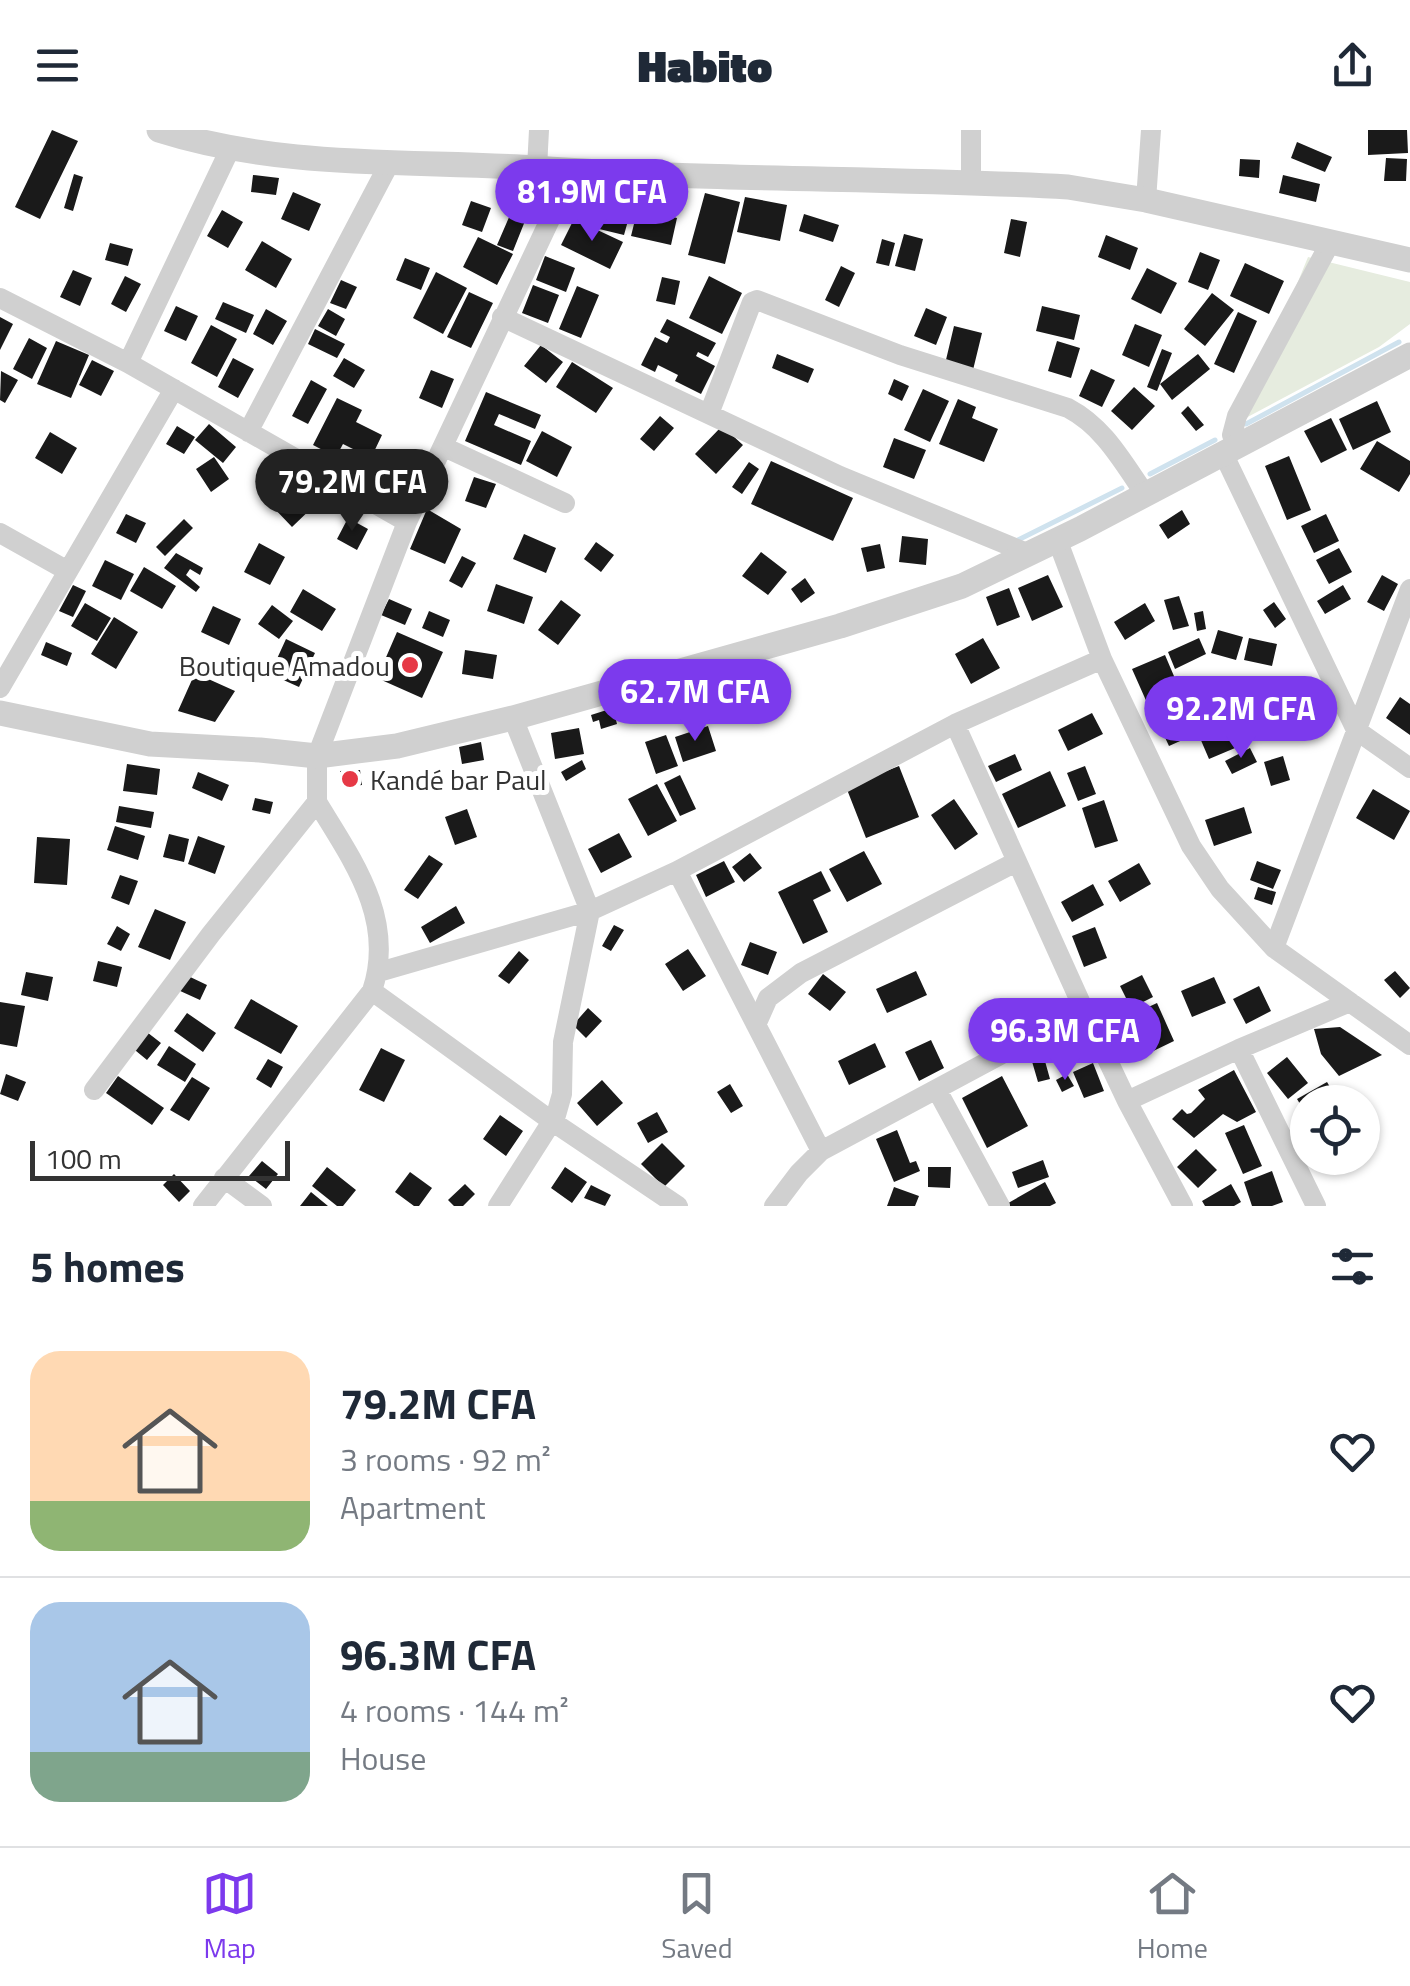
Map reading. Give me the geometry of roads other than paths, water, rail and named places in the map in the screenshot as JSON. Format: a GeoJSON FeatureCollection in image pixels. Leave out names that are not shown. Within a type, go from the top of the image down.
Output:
{"type":"FeatureCollection","features":[{"type":"Feature","properties":{"kind":"street"},"geometry":{"type":"LineString","coordinates":[[159,130],[199,136],[230,149],[320,160],[1068,187],[1146,200],[1409,259]]}},
{"type":"Feature","properties":{"kind":"street"},"geometry":{"type":"LineString","coordinates":[[537,168],[538,130]]}},
{"type":"Feature","properties":{"kind":"street"},"geometry":{"type":"LineString","coordinates":[[971,130],[971,183]]}},
{"type":"Feature","properties":{"kind":"street"},"geometry":{"type":"LineString","coordinates":[[1146,200],[1152,130]]}},
{"type":"Feature","properties":{"kind":"street"},"geometry":{"type":"LineString","coordinates":[[128,363],[230,149]]}},
{"type":"Feature","properties":{"kind":"street"},"geometry":{"type":"LineString","coordinates":[[248,432],[389,164]]}},
{"type":"Feature","properties":{"kind":"street"},"geometry":{"type":"LineString","coordinates":[[202,1206],[375,982],[381,944],[368,892],[357,865],[317,802],[317,756],[407,522],[572,172]]}},
{"type":"Feature","properties":{"kind":"street"},"geometry":{"type":"LineString","coordinates":[[1330,243],[1237,416],[1230,448],[1356,730],[1410,768]]}},
{"type":"Feature","properties":{"kind":"street"},"geometry":{"type":"LineString","coordinates":[[0,298],[128,363],[407,522]]}},
{"type":"Feature","properties":{"kind":"street"},"geometry":{"type":"LineString","coordinates":[[708,414],[756,300],[900,355],[1068,408],[1088,418],[1100,431],[1145,494]]}},
{"type":"Feature","properties":{"kind":"street"},"geometry":{"type":"LineString","coordinates":[[502,317],[840,476],[1027,554]]}},
{"type":"Feature","properties":{"kind":"street"},"geometry":{"type":"LineString","coordinates":[[0,713],[150,744],[317,756],[397,746],[514,718],[840,626],[962,586],[1410,355]]}},
{"type":"Feature","properties":{"kind":"street"},"geometry":{"type":"LineString","coordinates":[[0,688],[174,389]]}},
{"type":"Feature","properties":{"kind":"street"},"geometry":{"type":"LineString","coordinates":[[444,447],[565,503]]}},
{"type":"Feature","properties":{"kind":"street"},"geometry":{"type":"LineString","coordinates":[[0,532],[66,570]]}},
{"type":"Feature","properties":{"kind":"street"},"geometry":{"type":"LineString","coordinates":[[1057,539],[1102,659],[1191,846],[1220,888],[1274,948],[1410,1045]]}},
{"type":"Feature","properties":{"kind":"street"},"geometry":{"type":"LineString","coordinates":[[1274,948],[1410,590]]}},
{"type":"Feature","properties":{"kind":"street"},"geometry":{"type":"LineString","coordinates":[[375,982],[590,910],[677,872],[955,724],[1102,659]]}},
{"type":"Feature","properties":{"kind":"street"},"geometry":{"type":"LineString","coordinates":[[498,1206],[553,1122],[562,1094],[563,1042],[590,910],[514,718]]}},
{"type":"Feature","properties":{"kind":"street"},"geometry":{"type":"LineString","coordinates":[[955,724],[1127,1101],[1183,1206]]}},
{"type":"Feature","properties":{"kind":"street"},"geometry":{"type":"LineString","coordinates":[[94,1090],[317,802]]}},
{"type":"Feature","properties":{"kind":"street"},"geometry":{"type":"LineString","coordinates":[[756,1025],[768,998],[801,972],[1016,862]]}},
{"type":"Feature","properties":{"kind":"street"},"geometry":{"type":"LineString","coordinates":[[677,872],[822,1151]]}},
{"type":"Feature","properties":{"kind":"street"},"geometry":{"type":"LineString","coordinates":[[375,982],[553,1122],[678,1206]]}},
{"type":"Feature","properties":{"kind":"street"},"geometry":{"type":"LineString","coordinates":[[1127,1101],[1350,1002]]}},
{"type":"Feature","properties":{"kind":"street"},"geometry":{"type":"LineString","coordinates":[[774,1206],[822,1151],[1084,1010]]}},
{"type":"Feature","properties":{"kind":"street"},"geometry":{"type":"LineString","coordinates":[[1239,1049],[1316,1206]]}},
{"type":"Feature","properties":{"kind":"street"},"geometry":{"type":"LineString","coordinates":[[937,1090],[1000,1206]]}},
{"type":"Feature","properties":{"kind":"street"},"geometry":{"type":"LineString","coordinates":[[224,1178],[262,1206]]}},
{"type":"Feature","properties":{"kind":"waterway"},"geometry":{"type":"LineString","coordinates":[[1246,424],[1399,342]]}},
{"type":"Feature","properties":{"kind":"waterway"},"geometry":{"type":"LineString","coordinates":[[1150,474],[1215,440]]}},
{"type":"Feature","properties":{"kind":"waterway"},"geometry":{"type":"LineString","coordinates":[[1018,540],[1122,488]]}},
{"type":"Feature","properties":{"kind":"place","name":"Boutique Amadou"},"geometry":{"type":"Point","coordinates":[410,665]}},
{"type":"Feature","properties":{"kind":"place","name":"Kandé bar Paul"},"geometry":{"type":"Point","coordinates":[350,779]}}]}
